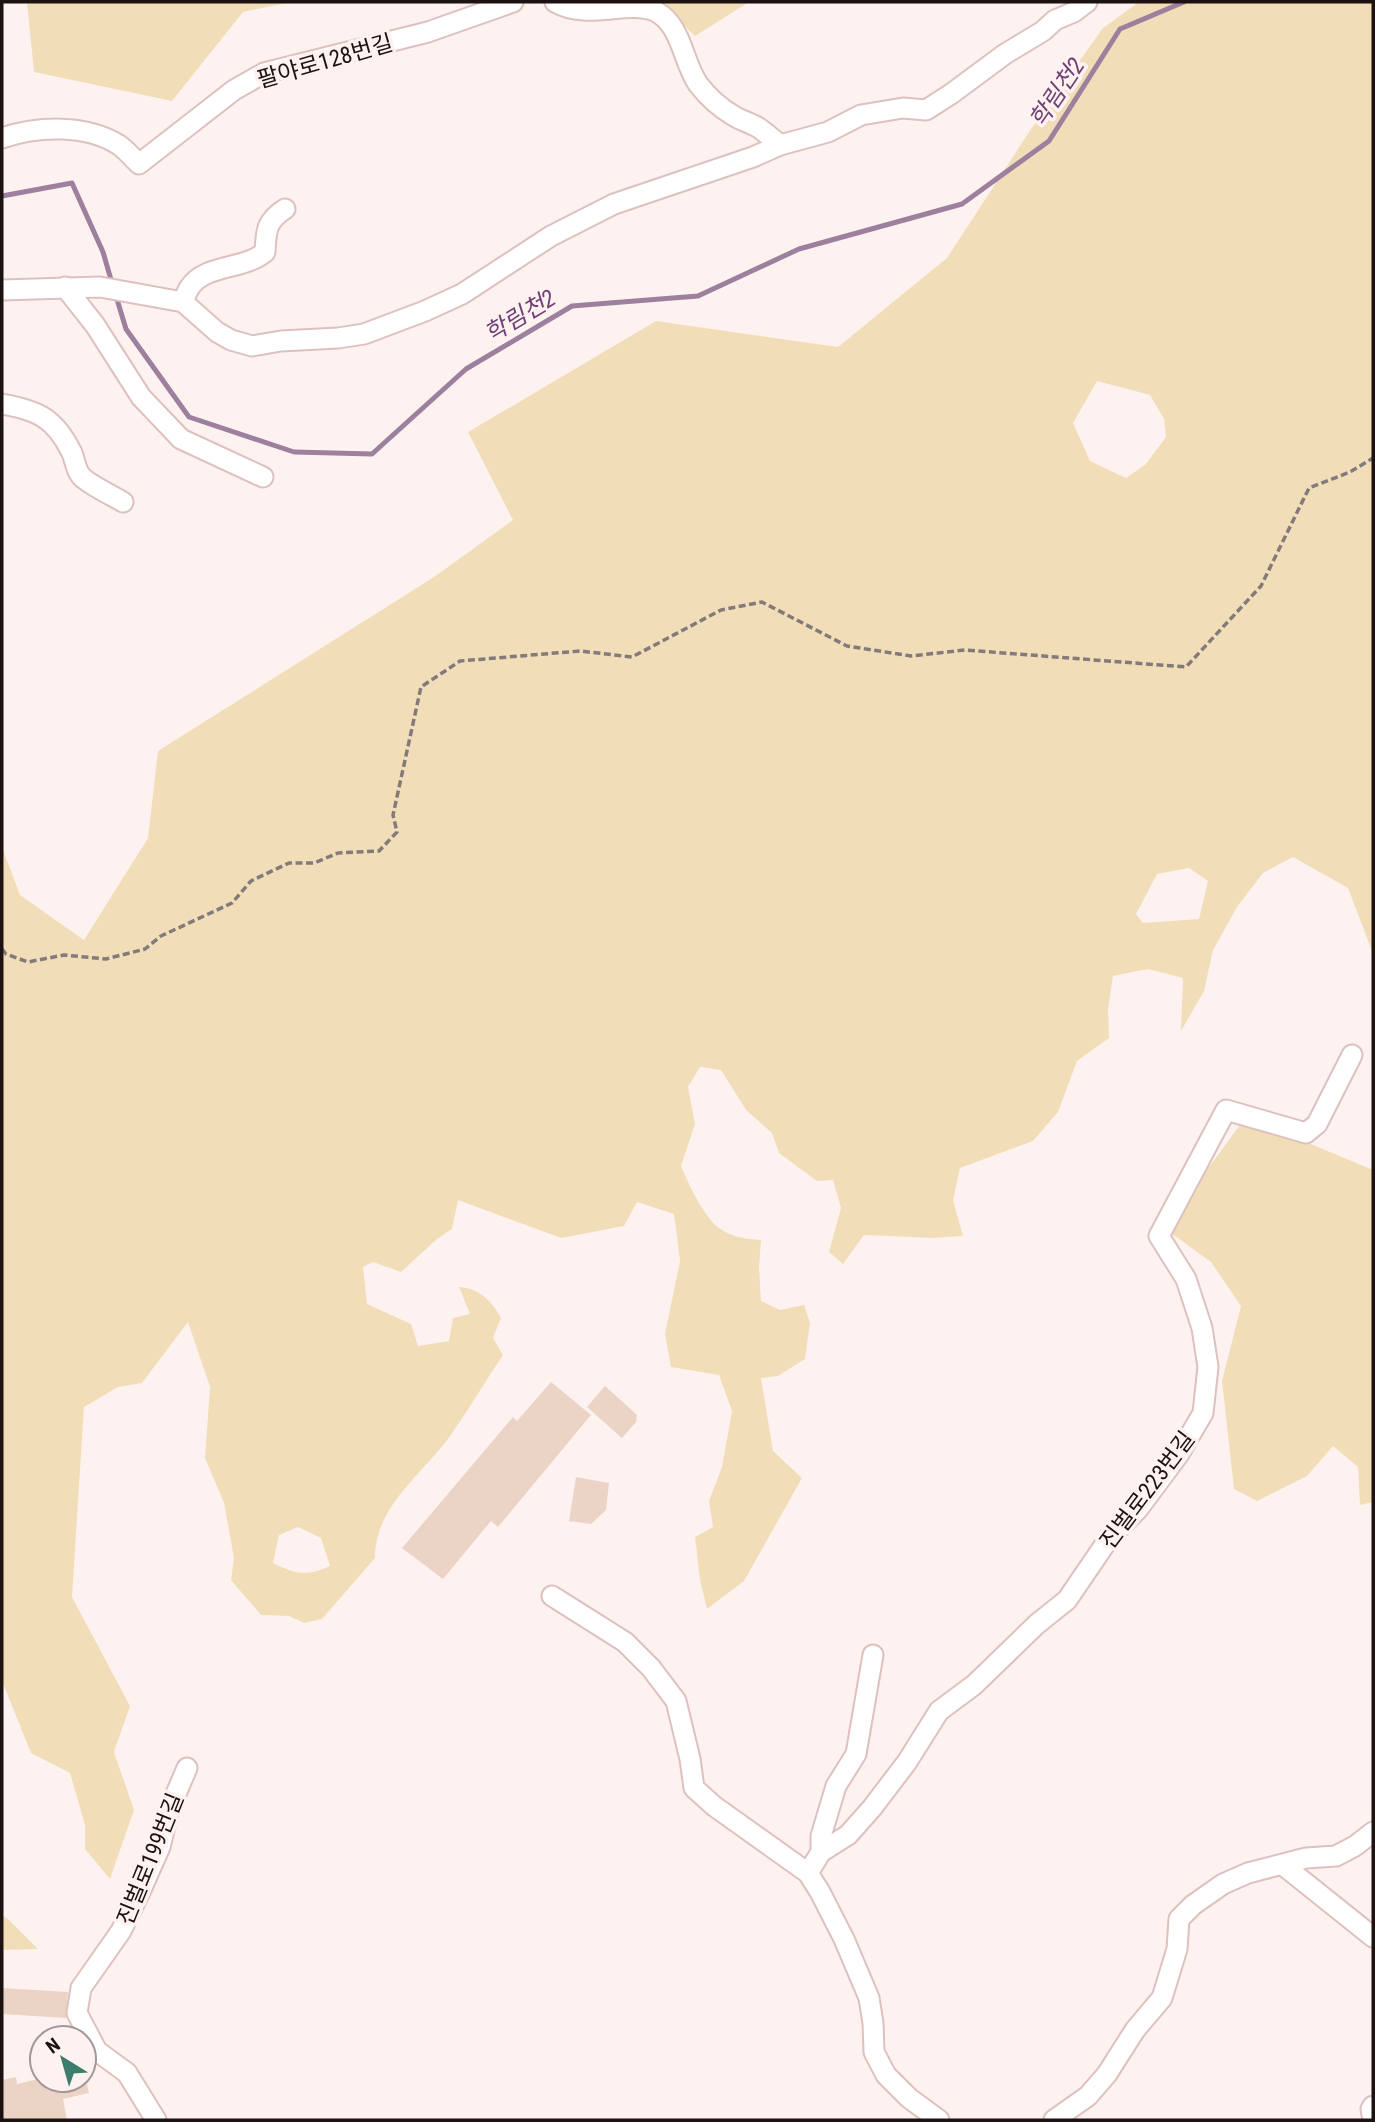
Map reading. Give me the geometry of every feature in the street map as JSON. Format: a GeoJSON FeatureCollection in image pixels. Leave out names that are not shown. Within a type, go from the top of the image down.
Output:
{"type":"FeatureCollection","features":[{"type":"Feature","properties":{"kind":"lane","name":"팔야로128번길"},"geometry":{"type":"LineString","coordinates":[[2,138],[18,133],[47,130],[91,132],[120,146],[139,164],[234,90],[264,73],[428,32],[513,2]]}},
{"type":"Feature","properties":{"kind":"lane"},"geometry":{"type":"LineString","coordinates":[[555,2],[567,8],[587,10],[619,5],[651,8],[667,17],[684,47],[693,74],[712,101],[758,127],[780,145]]}},
{"type":"Feature","properties":{"kind":"lane"},"geometry":{"type":"LineString","coordinates":[[2,290],[100,287],[183,302],[217,332],[231,340],[252,346],[364,334],[462,294],[551,236],[614,204],[753,157],[780,145],[828,132],[861,114],[903,108],[926,110],[1005,54],[1044,31],[1056,11],[1074,12],[1087,2]]}},
{"type":"Feature","properties":{"kind":"lane"},"geometry":{"type":"LineString","coordinates":[[183,302],[190,285],[204,275],[254,261],[265,252],[270,223],[273,217],[285,209]]}},
{"type":"Feature","properties":{"kind":"lane"},"geometry":{"type":"LineString","coordinates":[[65,287],[95,326],[141,397],[181,439],[263,477]]}},
{"type":"Feature","properties":{"kind":"lane"},"geometry":{"type":"LineString","coordinates":[[2,404],[23,407],[42,415],[56,427],[71,451],[81,477],[123,502]]}},
{"type":"Feature","properties":{"kind":"lane","name":"진벌로223번길"},"geometry":{"type":"LineString","coordinates":[[808,1873],[821,1852],[848,1835],[872,1808],[907,1762],[939,1711],[974,1685],[1037,1624],[1067,1600],[1110,1538],[1138,1508],[1179,1454],[1203,1413],[1208,1367],[1202,1328],[1186,1279],[1159,1236],[1226,1110],[1306,1133],[1317,1124],[1352,1055]]}},
{"type":"Feature","properties":{"kind":"lane"},"geometry":{"type":"LineString","coordinates":[[552,1596],[625,1642],[651,1668],[676,1701],[694,1788],[808,1873],[844,1939],[869,1998],[874,2052],[886,2075],[909,2098],[939,2120]]}},
{"type":"Feature","properties":{"kind":"lane"},"geometry":{"type":"LineString","coordinates":[[821,1852],[821,1836],[836,1786],[856,1754],[873,1655]]}},
{"type":"Feature","properties":{"kind":"lane","name":"진벌로199번길"},"geometry":{"type":"LineString","coordinates":[[156,2120],[127,2073],[97,2051],[77,2013],[81,1988],[121,1931],[140,1892],[160,1847],[169,1810],[187,1769]]}},
{"type":"Feature","properties":{"kind":"lane"},"geometry":{"type":"LineString","coordinates":[[1054,2120],[1088,2096],[1107,2074],[1135,2030],[1162,1998],[1177,1949],[1179,1919],[1193,1905],[1223,1884],[1267,1866],[1283,1865],[1306,1858],[1336,1856],[1373,1832]]}},
{"type":"Feature","properties":{"kind":"lane"},"geometry":{"type":"LineString","coordinates":[[1283,1865],[1373,1937]]}},
{"type":"Feature","properties":{"kind":"lane"},"geometry":{"type":"LineString","coordinates":[[1373,2106],[1373,2120]]}},
{"type":"Feature","properties":{"kind":"path"},"geometry":{"type":"LineString","coordinates":[[2,949],[6,954],[28,962],[64,955],[106,959],[145,949],[161,936],[232,903],[251,881],[289,863],[314,863],[338,853],[379,851],[397,832],[393,815],[421,687],[460,661],[580,652],[632,657],[721,610],[762,602],[847,646],[911,656],[965,650],[1186,667],[1261,586],[1308,488],[1350,472],[1373,458]]}},
{"type":"Feature","properties":{"kind":"shaded area"},"geometry":{"type":"Polygon","coordinates":[[[27,2],[291,2],[243,12],[172,101],[34,72],[27,2]]]}},
{"type":"Feature","properties":{"kind":"shaded area"},"geometry":{"type":"Polygon","coordinates":[[[660,2],[749,2],[695,36],[660,2]]]}},
{"type":"Feature","properties":{"kind":"shaded area"},"geometry":{"type":"Polygon","coordinates":[[[1139,2],[1373,2],[1373,954],[1348,888],[1293,857],[1263,873],[1237,907],[1213,950],[1204,991],[1181,1031],[1183,978],[1148,969],[1113,976],[1108,1009],[1109,1038],[1077,1061],[1058,1112],[1033,1141],[960,1168],[953,1200],[963,1236],[932,1238],[864,1235],[843,1264],[829,1252],[841,1208],[833,1180],[817,1181],[779,1153],[772,1133],[746,1110],[721,1070],[700,1067],[688,1087],[695,1124],[681,1166],[684,1173],[713,1223],[729,1234],[761,1240],[761,1301],[780,1310],[804,1305],[810,1323],[805,1359],[778,1376],[761,1378],[773,1451],[802,1478],[744,1581],[707,1609],[700,1580],[695,1537],[713,1527],[709,1501],[722,1467],[732,1411],[719,1375],[671,1367],[665,1334],[680,1261],[674,1214],[637,1202],[624,1226],[561,1238],[458,1200],[452,1229],[401,1272],[373,1262],[363,1267],[367,1304],[411,1324],[418,1346],[449,1341],[453,1318],[470,1314],[459,1287],[478,1293],[489,1301],[501,1318],[493,1338],[503,1355],[450,1436],[391,1507],[377,1539],[375,1558],[322,1619],[304,1623],[289,1616],[261,1615],[231,1580],[234,1558],[224,1503],[205,1458],[210,1387],[188,1322],[142,1383],[118,1387],[84,1407],[72,1597],[130,1706],[114,1752],[134,1810],[110,1879],[85,1849],[85,1825],[70,1773],[31,1753],[2,1681],[2,847],[20,895],[84,940],[148,838],[158,751],[434,577],[513,520],[468,432],[656,321],[838,347],[947,258],[1033,126],[1103,28],[1139,2]],[[1097,381],[1073,423],[1090,461],[1126,478],[1146,464],[1166,437],[1164,419],[1150,395],[1097,381]],[[1189,868],[1157,874],[1136,914],[1143,923],[1199,919],[1208,881],[1189,868]],[[298,1527],[279,1535],[273,1563],[301,1573],[330,1566],[321,1538],[298,1527]]]}},
{"type":"Feature","properties":{"kind":"shaded area"},"geometry":{"type":"Polygon","coordinates":[[[1258,1122],[1373,1170],[1373,1502],[1360,1505],[1358,1467],[1333,1446],[1307,1476],[1257,1501],[1234,1489],[1222,1381],[1241,1306],[1211,1262],[1164,1228],[1240,1125],[1258,1122]]]}},
{"type":"Feature","properties":{"kind":"shaded area"},"geometry":{"type":"Polygon","coordinates":[[[2,1915],[9,1920],[38,1949],[2,1950],[2,1915]]]}},
{"type":"Feature","properties":{"kind":"building"},"geometry":{"type":"Polygon","coordinates":[[[551,1382],[591,1415],[498,1527],[491,1521],[443,1579],[402,1548],[513,1417],[517,1421],[551,1382]]]}},
{"type":"Feature","properties":{"kind":"building"},"geometry":{"type":"Polygon","coordinates":[[[605,1386],[637,1415],[636,1422],[622,1438],[587,1407],[605,1386]]]}},
{"type":"Feature","properties":{"kind":"building"},"geometry":{"type":"Polygon","coordinates":[[[576,1477],[609,1483],[606,1510],[591,1524],[569,1521],[576,1477]]]}},
{"type":"Feature","properties":{"kind":"building"},"geometry":{"type":"Polygon","coordinates":[[[2,1988],[68,1992],[66,2018],[2,2014],[2,1988]]]}},
{"type":"Feature","properties":{"kind":"building"},"geometry":{"type":"Polygon","coordinates":[[[16,2077],[17,2084],[28,2081],[28,2094],[85,2094],[63,2099],[67,2120],[2,2120],[2,2080],[16,2077]]]}},
{"type":"Feature","properties":{"kind":"waterway","name":"학림천2"},"geometry":{"type":"LineString","coordinates":[[116,296],[126,329],[189,417],[294,452],[372,454],[466,369],[572,306],[698,296],[799,249],[962,204],[1049,141],[1120,29],[1184,2]]}},
{"type":"Feature","properties":{"kind":"waterway","name":"학림천2"},"geometry":{"type":"LineString","coordinates":[[2,196],[72,183],[103,252],[112,283]]}}]}
